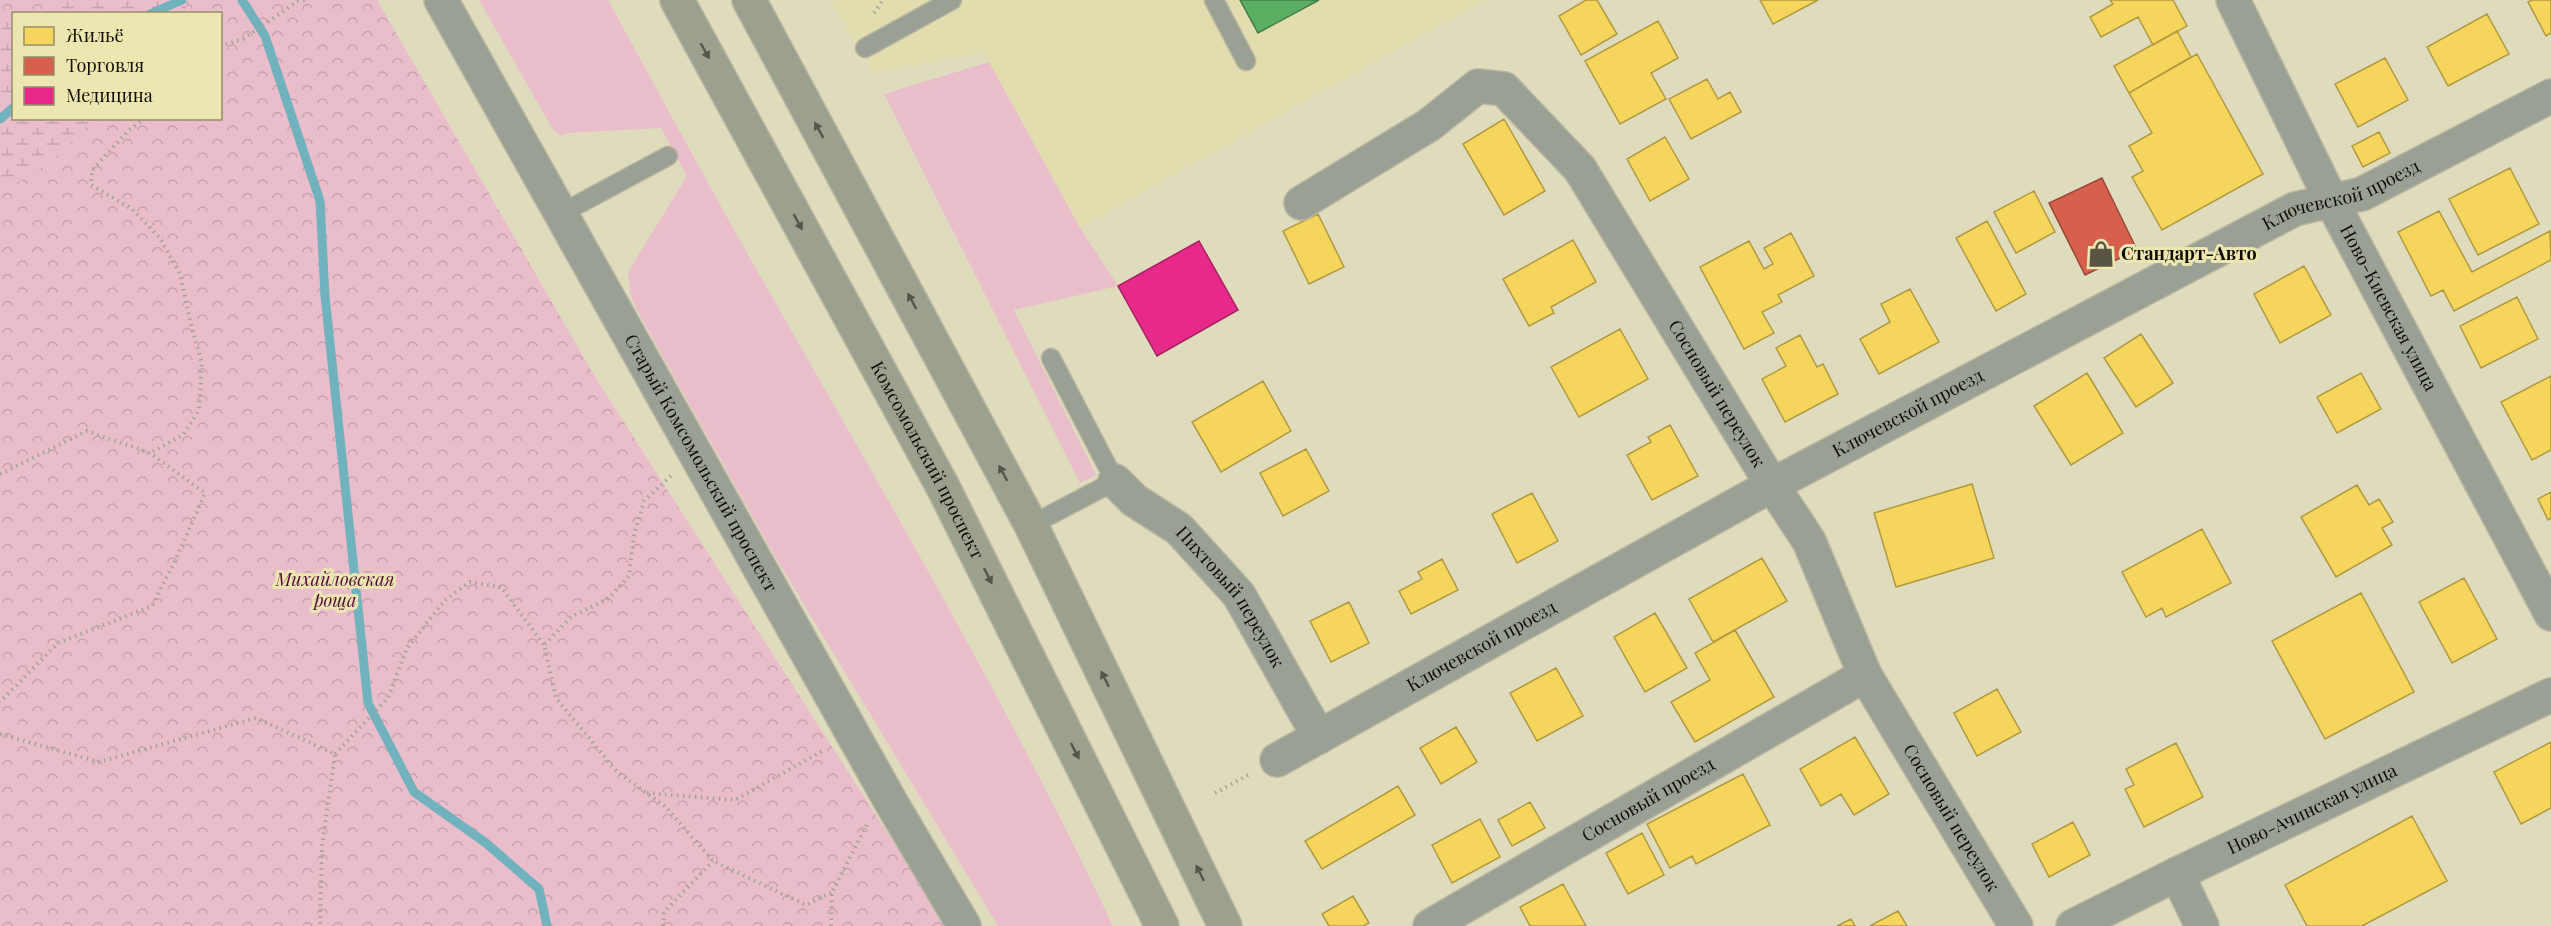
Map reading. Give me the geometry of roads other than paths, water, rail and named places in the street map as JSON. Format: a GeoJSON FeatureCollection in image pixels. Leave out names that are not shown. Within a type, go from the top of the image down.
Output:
{"type":"FeatureCollection","features":[{"type":"Feature","properties":{"kind":"main road","name":"Комсомольский проспект"},"geometry":{"type":"LineString","coordinates":[[677,0],[943,487],[1162,926]]}},
{"type":"Feature","properties":{"kind":"main road"},"geometry":{"type":"LineString","coordinates":[[748,0],[1031,525],[1225,926]]}},
{"type":"Feature","properties":{"kind":"street","name":"Старый Комсомольский проспект"},"geometry":{"type":"LineString","coordinates":[[441,0],[892,804],[964,926]]}},
{"type":"Feature","properties":{"kind":"street","name":"Ново-Киевская улица"},"geometry":{"type":"LineString","coordinates":[[2233,0],[2332,202],[2551,614]]}},
{"type":"Feature","properties":{"kind":"street","name":"Сосновый переулок"},"geometry":{"type":"LineString","coordinates":[[1301,204],[1429,125],[1478,86],[1504,89],[1580,169],[1772,485],[1809,541],[1865,675],[2016,926]]}},
{"type":"Feature","properties":{"kind":"street","name":"Ключевской проезд"},"geometry":{"type":"LineString","coordinates":[[1277,760],[1772,485],[2295,209],[2362,194],[2551,96]]}},
{"type":"Feature","properties":{"kind":"street","name":"Пихтовый переулок"},"geometry":{"type":"LineString","coordinates":[[1115,481],[1125,494],[1179,529],[1239,595],[1319,736]]}},
{"type":"Feature","properties":{"kind":"street","name":"Сосновый проезд"},"geometry":{"type":"LineString","coordinates":[[1430,926],[1865,675]]}},
{"type":"Feature","properties":{"kind":"street","name":"Ново-Ачинская улица"},"geometry":{"type":"LineString","coordinates":[[2073,926],[2176,874],[2551,695]]}},
{"type":"Feature","properties":{"kind":"street"},"geometry":{"type":"LineString","coordinates":[[2176,874],[2202,926]]}},
{"type":"Feature","properties":{"kind":"lane"},"geometry":{"type":"LineString","coordinates":[[865,48],[952,0]]}},
{"type":"Feature","properties":{"kind":"lane"},"geometry":{"type":"LineString","coordinates":[[1214,0],[1246,61]]}},
{"type":"Feature","properties":{"kind":"lane"},"geometry":{"type":"LineString","coordinates":[[562,213],[668,156]]}},
{"type":"Feature","properties":{"kind":"lane"},"geometry":{"type":"LineString","coordinates":[[1031,525],[1115,481],[1051,358]]}},
{"type":"Feature","properties":{"kind":"waterway"},"geometry":{"type":"LineString","coordinates":[[155,12],[182,0]]}},
{"type":"Feature","properties":{"kind":"waterway"},"geometry":{"type":"LineString","coordinates":[[242,0],[265,36],[320,201],[325,296],[368,703],[414,792],[486,843],[539,889],[547,926]]}},
{"type":"Feature","properties":{"kind":"waterway"},"geometry":{"type":"LineString","coordinates":[[0,119],[12,109]]}},
{"type":"Feature","properties":{"kind":"place","name":"Стандарт-Авто"},"geometry":{"type":"Point","coordinates":[2101,254]}},
{"type":"Feature","properties":{"kind":"park label","name":"Михайловская роща"},"geometry":{"type":"Point","coordinates":[335,590]}}]}
